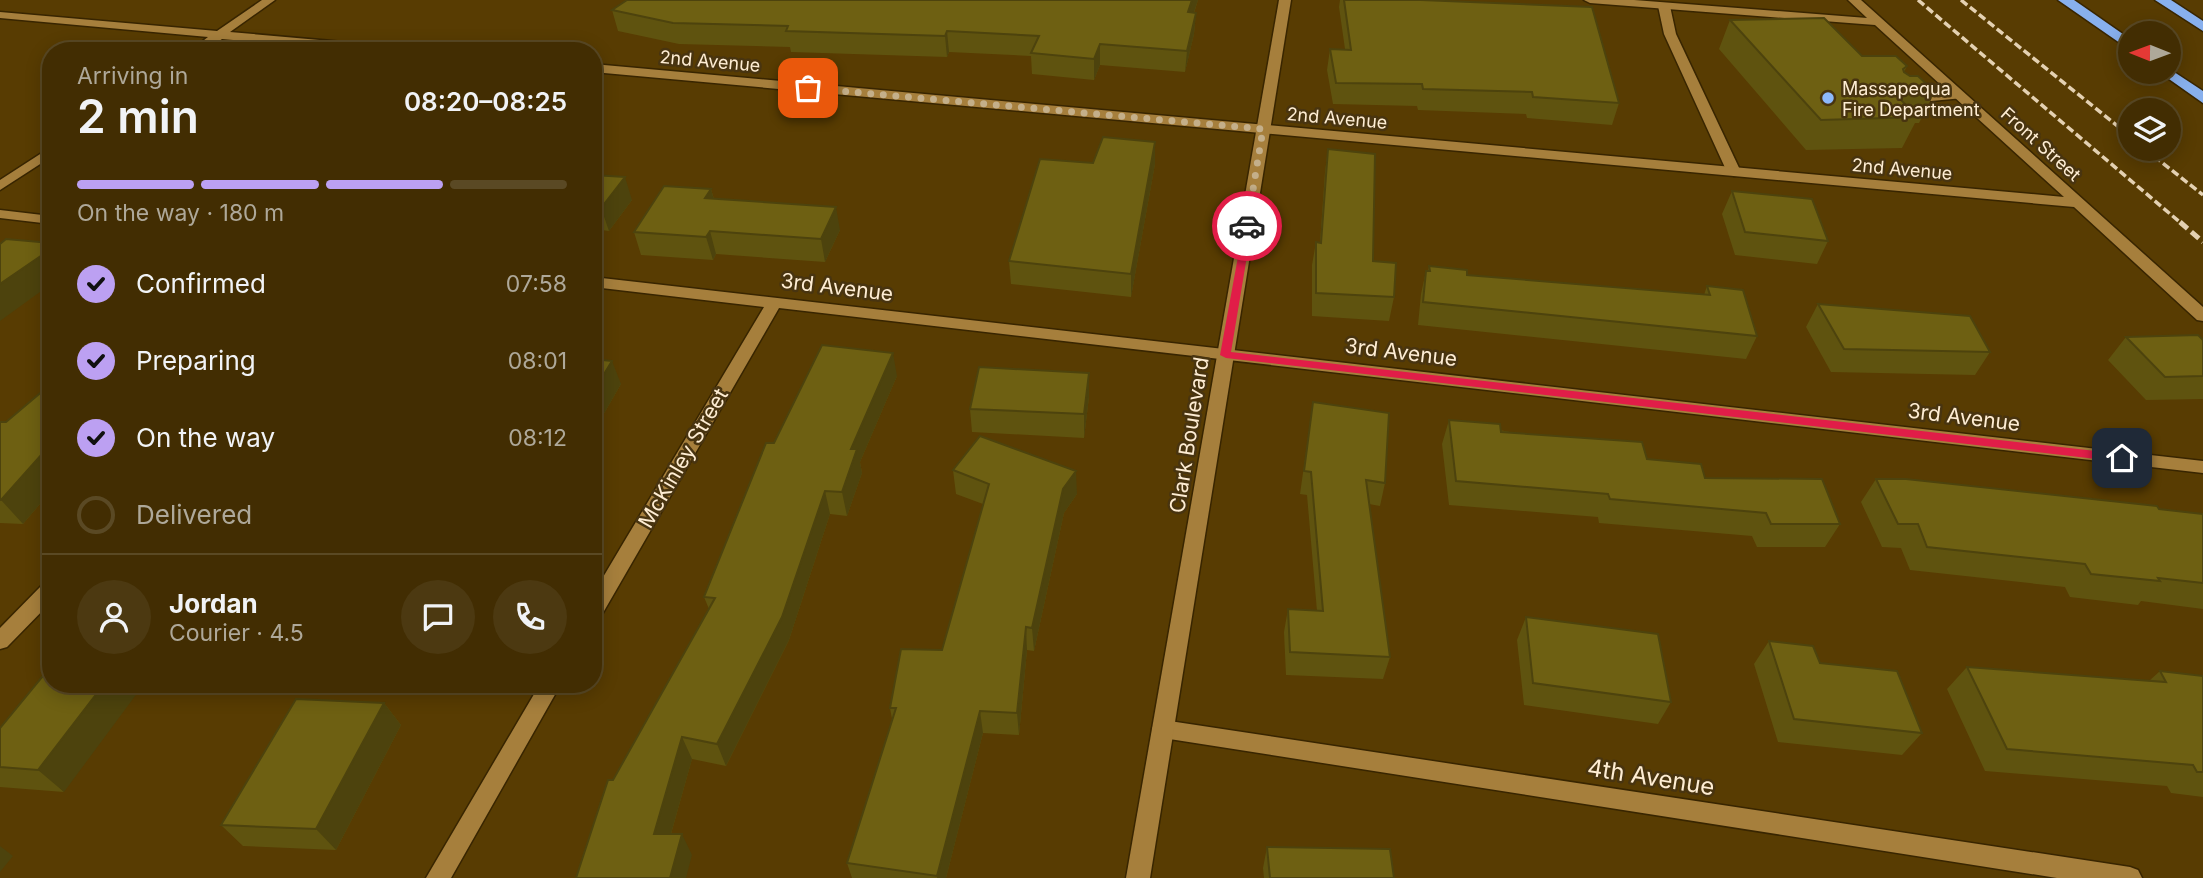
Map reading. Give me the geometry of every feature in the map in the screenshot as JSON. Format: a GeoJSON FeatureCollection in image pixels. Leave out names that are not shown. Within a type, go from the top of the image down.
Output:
{"type":"FeatureCollection","features":[{"type":"Feature","properties":{"kind":"highway"},"geometry":{"type":"LineString","coordinates":[[2065,0],[2118,38]]}},
{"type":"Feature","properties":{"kind":"highway"},"geometry":{"type":"LineString","coordinates":[[2162,0],[2203,27]]}},
{"type":"Feature","properties":{"kind":"highway"},"geometry":{"type":"LineString","coordinates":[[2181,83],[2203,98]]}},
{"type":"Feature","properties":{"kind":"street"},"geometry":{"type":"LineString","coordinates":[[208,42],[269,0]]}},
{"type":"Feature","properties":{"kind":"street","name":"Clark Boulevard"},"geometry":{"type":"LineString","coordinates":[[1138,878],[1285,0]]}},
{"type":"Feature","properties":{"kind":"street"},"geometry":{"type":"LineString","coordinates":[[1590,0],[1879,22]]}},
{"type":"Feature","properties":{"kind":"street","name":"Front Street"},"geometry":{"type":"LineString","coordinates":[[1854,0],[2203,316]]}},
{"type":"Feature","properties":{"kind":"street"},"geometry":{"type":"LineString","coordinates":[[1664,6],[1670,34],[1734,172]]}},
{"type":"Feature","properties":{"kind":"street"},"geometry":{"type":"LineString","coordinates":[[0,15],[304,42]]}},
{"type":"Feature","properties":{"kind":"street","name":"2nd Avenue"},"geometry":{"type":"LineString","coordinates":[[602,69],[2078,203]]}},
{"type":"Feature","properties":{"kind":"street"},"geometry":{"type":"LineString","coordinates":[[1896,100],[1959,95]]}},
{"type":"Feature","properties":{"kind":"street"},"geometry":{"type":"LineString","coordinates":[[0,186],[42,157]]}},
{"type":"Feature","properties":{"kind":"street"},"geometry":{"type":"LineString","coordinates":[[4,218],[42,220]]}},
{"type":"Feature","properties":{"kind":"street","name":"3rd Avenue"},"geometry":{"type":"LineString","coordinates":[[602,283],[2203,467]]}},
{"type":"Feature","properties":{"kind":"street","name":"McKinley Street"},"geometry":{"type":"LineString","coordinates":[[602,597],[774,303]]}},
{"type":"Feature","properties":{"kind":"street"},"geometry":{"type":"LineString","coordinates":[[0,640],[42,598]]}},
{"type":"Feature","properties":{"kind":"street"},"geometry":{"type":"LineString","coordinates":[[438,878],[546,693]]}},
{"type":"Feature","properties":{"kind":"street","name":"4th Avenue"},"geometry":{"type":"LineString","coordinates":[[1163,729],[2130,878]]}},
{"type":"Feature","properties":{"kind":"building"},"geometry":{"type":"Polygon","coordinates":[[[627,0],[1192,0],[1188,12],[1196,13],[1187,51],[1100,44],[1094,59],[1031,53],[1039,36],[947,31],[945,36],[786,31],[788,26],[673,23],[612,10],[627,0]]]}},
{"type":"Feature","properties":{"kind":"building"},"geometry":{"type":"Polygon","coordinates":[[[1344,0],[1421,0],[1592,7],[1619,103],[1533,97],[1532,92],[1423,89],[1422,84],[1336,83],[1330,49],[1351,50],[1344,0]]]}},
{"type":"Feature","properties":{"kind":"building"},"geometry":{"type":"Polygon","coordinates":[[[1824,18],[1862,56],[1896,56],[1907,66],[1903,69],[1904,72],[1910,76],[1918,76],[1935,92],[1894,93],[1918,117],[1821,120],[1730,20],[1824,18]]]}},
{"type":"Feature","properties":{"kind":"building"},"geometry":{"type":"Polygon","coordinates":[[[1103,137],[1155,142],[1131,274],[1009,261],[1040,159],[1093,163],[1103,137]]]}},
{"type":"Feature","properties":{"kind":"building"},"geometry":{"type":"Polygon","coordinates":[[[1328,149],[1375,154],[1373,261],[1396,263],[1394,297],[1316,293],[1316,242],[1321,243],[1328,149]]]}},
{"type":"Feature","properties":{"kind":"building"},"geometry":{"type":"Polygon","coordinates":[[[602,176],[625,177],[602,207],[602,176]]]}},
{"type":"Feature","properties":{"kind":"building"},"geometry":{"type":"Polygon","coordinates":[[[664,186],[711,189],[705,198],[836,207],[821,239],[710,231],[706,237],[634,232],[664,186]]]}},
{"type":"Feature","properties":{"kind":"building"},"geometry":{"type":"Polygon","coordinates":[[[1732,191],[1812,199],[1828,241],[1745,232],[1732,191]]]}},
{"type":"Feature","properties":{"kind":"building"},"geometry":{"type":"Polygon","coordinates":[[[6,239],[42,242],[42,255],[0,284],[0,244],[6,239]]]}},
{"type":"Feature","properties":{"kind":"building"},"geometry":{"type":"Polygon","coordinates":[[[1429,266],[1467,270],[1467,275],[1710,295],[1707,286],[1743,290],[1757,336],[1423,302],[1426,271],[1430,271],[1429,266]]]}},
{"type":"Feature","properties":{"kind":"building"},"geometry":{"type":"Polygon","coordinates":[[[1818,304],[1970,316],[1990,352],[1844,349],[1818,304]]]}},
{"type":"Feature","properties":{"kind":"building"},"geometry":{"type":"Polygon","coordinates":[[[2198,335],[2203,340],[2203,376],[2165,377],[2126,337],[2198,335]]]}},
{"type":"Feature","properties":{"kind":"building"},"geometry":{"type":"Polygon","coordinates":[[[822,345],[893,353],[851,449],[857,449],[842,492],[825,491],[782,617],[717,744],[682,737],[654,834],[682,834],[670,878],[576,878],[608,780],[613,780],[715,598],[704,597],[766,443],[774,443],[822,345]]]}},
{"type":"Feature","properties":{"kind":"building"},"geometry":{"type":"Polygon","coordinates":[[[602,360],[612,361],[602,377],[602,360]]]}},
{"type":"Feature","properties":{"kind":"building"},"geometry":{"type":"Polygon","coordinates":[[[979,367],[1089,373],[1084,414],[970,409],[979,367]]]}},
{"type":"Feature","properties":{"kind":"building"},"geometry":{"type":"Polygon","coordinates":[[[42,392],[42,454],[0,500],[0,422],[6,422],[42,392]]]}},
{"type":"Feature","properties":{"kind":"building"},"geometry":{"type":"Polygon","coordinates":[[[1313,402],[1389,413],[1385,483],[1366,480],[1390,657],[1290,652],[1288,609],[1323,611],[1311,472],[1304,471],[1313,402]]]}},
{"type":"Feature","properties":{"kind":"building"},"geometry":{"type":"Polygon","coordinates":[[[1449,420],[1500,424],[1501,432],[1642,442],[1647,459],[1701,464],[1705,478],[1822,479],[1840,524],[1771,524],[1766,513],[1610,499],[1608,494],[1456,481],[1449,420]]]}},
{"type":"Feature","properties":{"kind":"building"},"geometry":{"type":"Polygon","coordinates":[[[980,436],[1076,471],[1063,489],[1032,628],[1026,627],[1017,713],[980,711],[937,876],[847,863],[896,708],[890,708],[901,649],[942,650],[989,484],[953,470],[980,436]]]}},
{"type":"Feature","properties":{"kind":"building"},"geometry":{"type":"Polygon","coordinates":[[[1876,479],[1906,479],[2157,506],[2159,509],[2203,514],[2203,583],[2091,574],[2085,564],[1927,547],[1918,524],[1898,524],[1876,479]]]}},
{"type":"Feature","properties":{"kind":"building"},"geometry":{"type":"Polygon","coordinates":[[[1526,617],[1658,634],[1671,702],[1533,683],[1526,617]]]}},
{"type":"Feature","properties":{"kind":"building"},"geometry":{"type":"Polygon","coordinates":[[[1769,641],[1813,646],[1820,663],[1897,671],[1922,733],[1794,719],[1769,641]]]}},
{"type":"Feature","properties":{"kind":"building"},"geometry":{"type":"Polygon","coordinates":[[[1967,667],[2166,682],[2160,671],[2203,676],[2203,772],[2197,772],[2193,765],[2007,749],[1967,667]]]}},
{"type":"Feature","properties":{"kind":"building"},"geometry":{"type":"Polygon","coordinates":[[[42,677],[42,693],[97,693],[38,770],[0,767],[0,728],[42,677]]]}},
{"type":"Feature","properties":{"kind":"building"},"geometry":{"type":"Polygon","coordinates":[[[296,699],[384,703],[316,829],[221,825],[296,699]]]}},
{"type":"Feature","properties":{"kind":"building"},"geometry":{"type":"Polygon","coordinates":[[[1267,847],[1390,849],[1394,878],[1270,878],[1267,847]]]}},
{"type":"Feature","properties":{"kind":"railway"},"geometry":{"type":"LineString","coordinates":[[1918,0],[2182,224]]}},
{"type":"Feature","properties":{"kind":"railway"},"geometry":{"type":"LineString","coordinates":[[1961,0],[2118,126]]}},
{"type":"Feature","properties":{"kind":"railway"},"geometry":{"type":"LineString","coordinates":[[2160,161],[2203,195]]}},
{"type":"Feature","properties":{"kind":"railway"},"geometry":{"type":"LineString","coordinates":[[2180,222],[2203,242]]}},
{"type":"Feature","properties":{"kind":"way so far"},"geometry":{"type":"LineString","coordinates":[[808,88],[1263,129],[1247,226]]}},
{"type":"Feature","properties":{"kind":"place","name":"Massapequa Fire Department"},"geometry":{"type":"Point","coordinates":[1828,98]}},
{"type":"Feature","properties":{"kind":"route"},"geometry":{"type":"LineString","coordinates":[[1247,226],[1226,355],[2122,458]]}}]}
